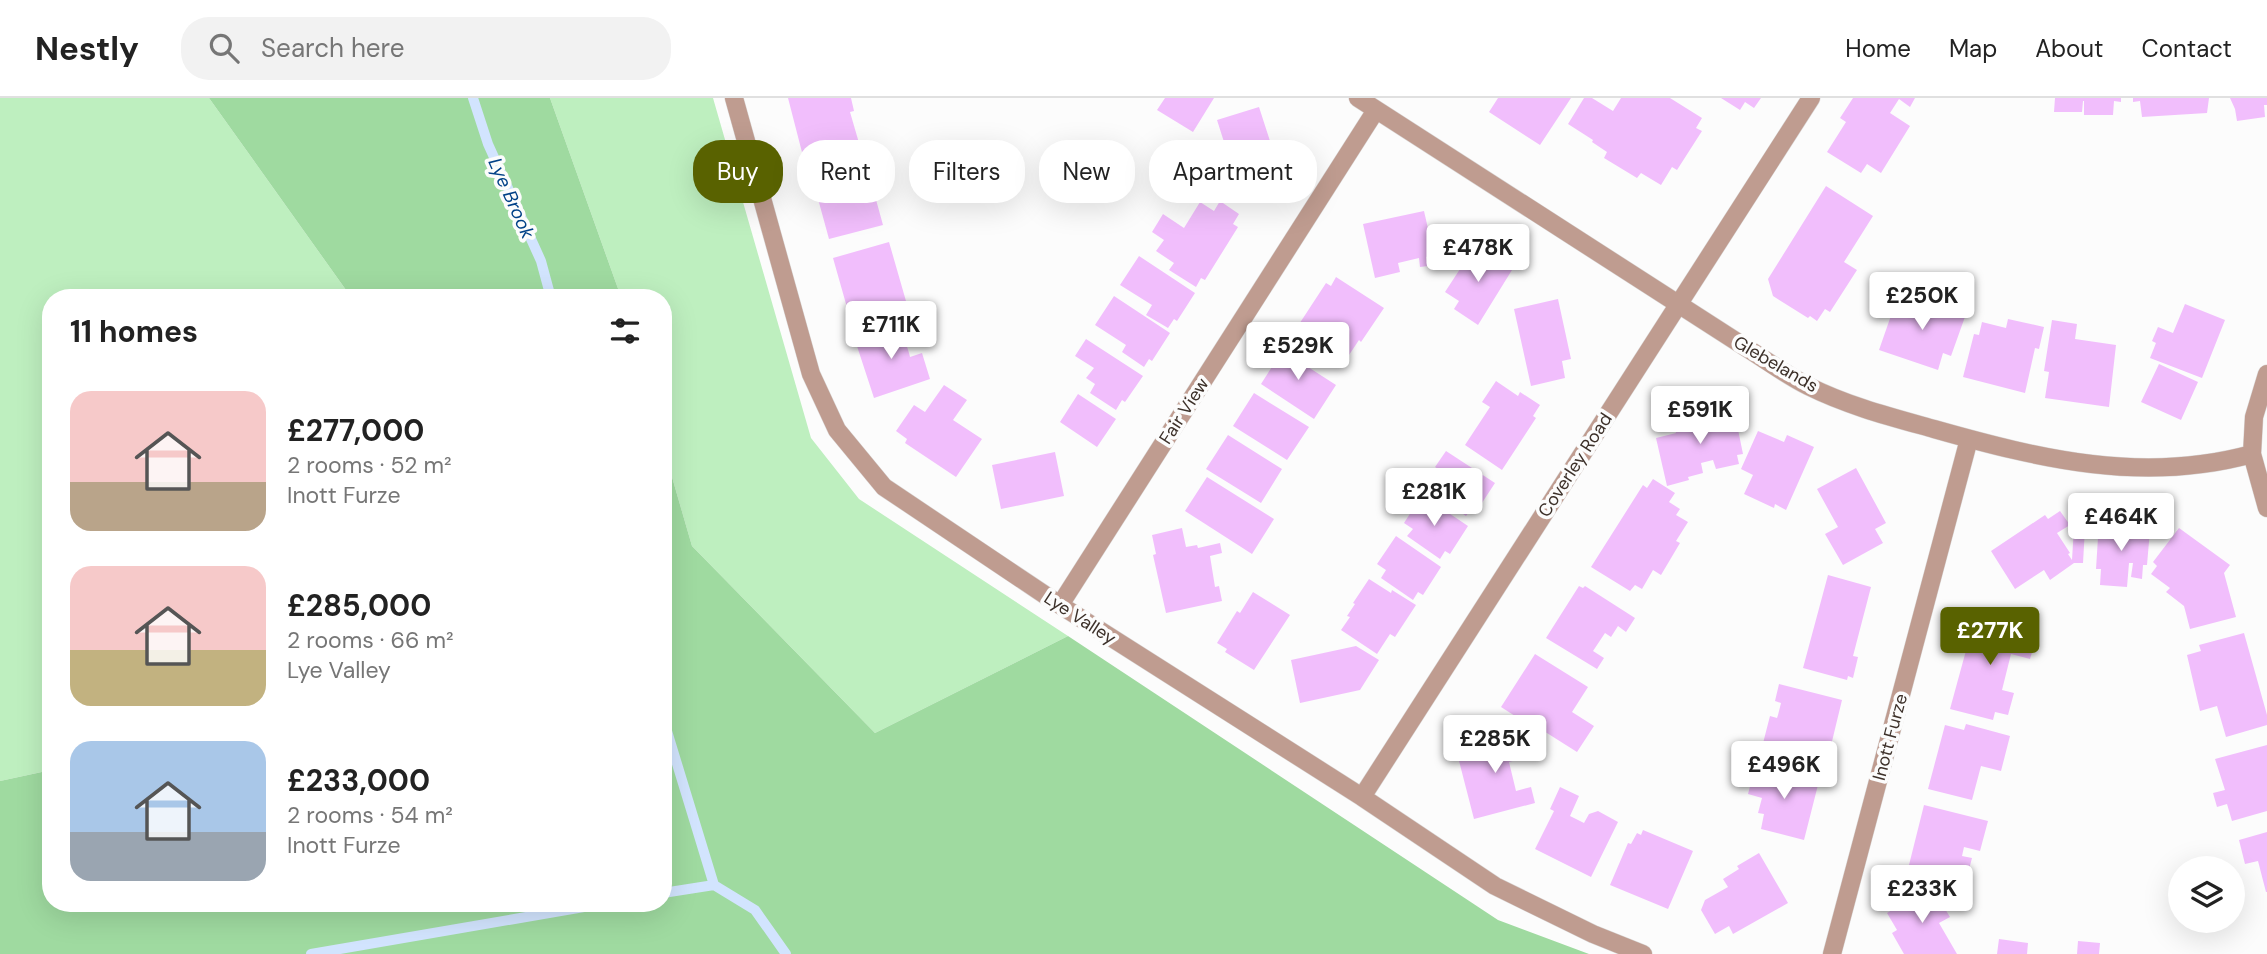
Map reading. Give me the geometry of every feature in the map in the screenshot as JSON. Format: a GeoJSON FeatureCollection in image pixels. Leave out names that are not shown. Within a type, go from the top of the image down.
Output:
{"type":"FeatureCollection","features":[{"type":"Feature","properties":{"kind":"street","name":"Lye Valley"},"geometry":{"type":"LineString","coordinates":[[734,98],[811,374],[837,430],[884,487],[1060,605],[1362,797],[1495,886],[1643,954]]}},
{"type":"Feature","properties":{"kind":"street","name":"Glebelands"},"geometry":{"type":"LineString","coordinates":[[1358,98],[1808,386],[1884,415],[1969,439],[2038,455],[2109,467],[2166,469],[2218,463],[2252,454]]}},
{"type":"Feature","properties":{"kind":"street","name":"Coverley Road"},"geometry":{"type":"LineString","coordinates":[[1362,797],[1811,98]]}},
{"type":"Feature","properties":{"kind":"street","name":"Fair View"},"geometry":{"type":"LineString","coordinates":[[1060,605],[1376,110]]}},
{"type":"Feature","properties":{"kind":"street"},"geometry":{"type":"LineString","coordinates":[[2267,374],[2253,416],[2252,454],[2267,508]]}},
{"type":"Feature","properties":{"kind":"street","name":"Inott Furze"},"geometry":{"type":"LineString","coordinates":[[1832,954],[1969,439]]}},
{"type":"Feature","properties":{"kind":"green space"},"geometry":{"type":"Polygon","coordinates":[[[0,98],[209,98],[345,289],[42,289],[42,772],[0,781],[0,98]]]}},
{"type":"Feature","properties":{"kind":"green space"},"geometry":{"type":"Polygon","coordinates":[[[209,98],[550,98],[618,289],[345,289],[209,98]]]}},
{"type":"Feature","properties":{"kind":"green space"},"geometry":{"type":"Polygon","coordinates":[[[550,98],[713,98],[725,140],[693,140],[693,203],[743,203],[811,438],[859,499],[1068,636],[875,733],[692,546],[672,477],[672,289],[618,289],[550,98]]]}},
{"type":"Feature","properties":{"kind":"green space"},"geometry":{"type":"Polygon","coordinates":[[[672,477],[692,546],[875,733],[1068,636],[1498,920],[1589,954],[0,954],[0,781],[42,772],[42,912],[672,912],[672,477]]]}},
{"type":"Feature","properties":{"kind":"building"},"geometry":{"type":"Polygon","coordinates":[[[788,98],[851,98],[854,111],[850,112],[858,140],[799,140],[788,98]]]}},
{"type":"Feature","properties":{"kind":"building"},"geometry":{"type":"Polygon","coordinates":[[[1165,98],[1214,98],[1193,132],[1157,110],[1165,98]]]}},
{"type":"Feature","properties":{"kind":"building"},"geometry":{"type":"Polygon","coordinates":[[[1498,98],[1571,98],[1540,145],[1489,112],[1498,98]]]}},
{"type":"Feature","properties":{"kind":"building"},"geometry":{"type":"Polygon","coordinates":[[[1584,98],[1592,98],[1613,111],[1621,98],[1670,98],[1702,118],[1696,128],[1702,131],[1677,170],[1672,167],[1661,185],[1641,173],[1637,178],[1604,158],[1607,152],[1568,124],[1584,98]]]}},
{"type":"Feature","properties":{"kind":"building"},"geometry":{"type":"Polygon","coordinates":[[[1721,98],[1761,98],[1754,108],[1745,102],[1740,110],[1721,98]]]}},
{"type":"Feature","properties":{"kind":"building"},"geometry":{"type":"Polygon","coordinates":[[[1853,98],[1915,98],[1910,107],[1899,99],[1890,113],[1910,126],[1881,173],[1867,164],[1861,173],[1827,152],[1846,122],[1840,118],[1853,98]]]}},
{"type":"Feature","properties":{"kind":"building"},"geometry":{"type":"Polygon","coordinates":[[[2055,98],[2121,98],[2121,102],[2114,101],[2113,115],[2084,115],[2084,101],[2082,112],[2054,112],[2055,98]]]}},
{"type":"Feature","properties":{"kind":"building"},"geometry":{"type":"Polygon","coordinates":[[[2133,98],[2209,98],[2207,113],[2142,117],[2140,101],[2133,102],[2133,98]]]}},
{"type":"Feature","properties":{"kind":"building"},"geometry":{"type":"Polygon","coordinates":[[[2230,98],[2267,98],[2267,105],[2264,105],[2265,117],[2237,121],[2230,98]]]}},
{"type":"Feature","properties":{"kind":"building"},"geometry":{"type":"Polygon","coordinates":[[[1259,107],[1270,140],[1223,140],[1217,120],[1259,107]]]}},
{"type":"Feature","properties":{"kind":"building"},"geometry":{"type":"Polygon","coordinates":[[[1826,186],[1873,216],[1844,262],[1857,270],[1830,312],[1825,309],[1817,321],[1773,296],[1768,279],[1826,186]]]}},
{"type":"Feature","properties":{"kind":"building"},"geometry":{"type":"Polygon","coordinates":[[[819,203],[877,203],[883,225],[829,239],[819,203]]]}},
{"type":"Feature","properties":{"kind":"building"},"geometry":{"type":"Polygon","coordinates":[[[1199,203],[1214,211],[1219,203],[1223,203],[1239,214],[1233,224],[1238,227],[1205,280],[1201,278],[1196,287],[1169,270],[1174,263],[1156,251],[1164,240],[1152,232],[1163,214],[1184,228],[1199,203]]]}},
{"type":"Feature","properties":{"kind":"building"},"geometry":{"type":"Polygon","coordinates":[[[1424,211],[1434,255],[1426,257],[1428,266],[1420,267],[1419,258],[1398,263],[1400,272],[1375,278],[1363,224],[1424,211]]]}},
{"type":"Feature","properties":{"kind":"building"},"geometry":{"type":"Polygon","coordinates":[[[1455,233],[1467,241],[1449,270],[1437,262],[1455,233]]]}},
{"type":"Feature","properties":{"kind":"building"},"geometry":{"type":"Polygon","coordinates":[[[889,242],[906,301],[850,318],[833,258],[889,242]]]}},
{"type":"Feature","properties":{"kind":"building"},"geometry":{"type":"Polygon","coordinates":[[[1475,246],[1512,270],[1478,325],[1454,309],[1459,301],[1445,292],[1475,246]]]}},
{"type":"Feature","properties":{"kind":"building"},"geometry":{"type":"Polygon","coordinates":[[[1139,256],[1195,293],[1177,321],[1174,319],[1168,328],[1146,315],[1152,305],[1120,285],[1139,256]]]}},
{"type":"Feature","properties":{"kind":"building"},"geometry":{"type":"Polygon","coordinates":[[[1336,277],[1384,308],[1341,367],[1292,335],[1326,283],[1331,286],[1336,277]]]}},
{"type":"Feature","properties":{"kind":"building"},"geometry":{"type":"Polygon","coordinates":[[[1903,293],[1925,300],[1920,316],[1927,318],[1933,303],[1966,314],[1951,356],[1943,353],[1938,370],[1879,350],[1894,307],[1897,308],[1903,293]]]}},
{"type":"Feature","properties":{"kind":"building"},"geometry":{"type":"Polygon","coordinates":[[[1114,296],[1170,333],[1152,361],[1149,359],[1144,367],[1122,352],[1126,345],[1095,325],[1114,296]]]}},
{"type":"Feature","properties":{"kind":"building"},"geometry":{"type":"Polygon","coordinates":[[[1558,299],[1571,359],[1562,361],[1565,378],[1531,386],[1514,309],[1558,299]]]}},
{"type":"Feature","properties":{"kind":"building"},"geometry":{"type":"Polygon","coordinates":[[[2185,304],[2225,320],[2202,378],[2150,358],[2156,343],[2152,341],[2158,327],[2173,333],[2185,304]]]}},
{"type":"Feature","properties":{"kind":"building"},"geometry":{"type":"Polygon","coordinates":[[[2008,319],[2044,327],[2039,349],[2035,348],[2025,393],[1963,377],[1974,334],[1979,335],[1982,322],[2006,328],[2008,319]]]}},
{"type":"Feature","properties":{"kind":"building"},"geometry":{"type":"Polygon","coordinates":[[[2052,320],[2077,324],[2075,339],[2116,345],[2109,407],[2045,398],[2049,372],[2044,371],[2052,320]]]}},
{"type":"Feature","properties":{"kind":"building"},"geometry":{"type":"Polygon","coordinates":[[[912,321],[916,333],[904,337],[910,357],[922,353],[930,379],[874,398],[855,340],[912,321]]]}},
{"type":"Feature","properties":{"kind":"building"},"geometry":{"type":"Polygon","coordinates":[[[1086,339],[1143,376],[1116,410],[1090,393],[1095,384],[1086,378],[1094,368],[1075,356],[1086,339]]]}},
{"type":"Feature","properties":{"kind":"building"},"geometry":{"type":"Polygon","coordinates":[[[1287,343],[1313,360],[1308,367],[1336,385],[1314,419],[1261,384],[1287,343]]]}},
{"type":"Feature","properties":{"kind":"building"},"geometry":{"type":"Polygon","coordinates":[[[2159,364],[2198,382],[2181,420],[2141,402],[2159,364]]]}},
{"type":"Feature","properties":{"kind":"building"},"geometry":{"type":"Polygon","coordinates":[[[1496,381],[1518,396],[1520,392],[1540,405],[1533,416],[1536,418],[1502,470],[1465,445],[1490,407],[1482,402],[1496,381]]]}},
{"type":"Feature","properties":{"kind":"building"},"geometry":{"type":"Polygon","coordinates":[[[944,385],[967,400],[953,420],[982,439],[956,477],[905,443],[907,439],[896,431],[914,405],[925,412],[944,385]]]}},
{"type":"Feature","properties":{"kind":"building"},"geometry":{"type":"Polygon","coordinates":[[[1254,393],[1309,427],[1287,460],[1233,426],[1254,393]]]}},
{"type":"Feature","properties":{"kind":"building"},"geometry":{"type":"Polygon","coordinates":[[[1078,394],[1116,419],[1097,447],[1060,422],[1078,394]]]}},
{"type":"Feature","properties":{"kind":"building"},"geometry":{"type":"Polygon","coordinates":[[[1734,410],[1743,454],[1737,455],[1739,464],[1716,469],[1713,460],[1701,463],[1703,473],[1667,486],[1656,438],[1676,433],[1673,423],[1734,410]]]}},
{"type":"Feature","properties":{"kind":"building"},"geometry":{"type":"Polygon","coordinates":[[[1758,431],[1784,442],[1787,435],[1814,447],[1786,510],[1775,504],[1774,508],[1744,494],[1753,475],[1741,469],[1758,431]]]}},
{"type":"Feature","properties":{"kind":"building"},"geometry":{"type":"Polygon","coordinates":[[[1228,435],[1282,469],[1261,503],[1206,469],[1228,435]]]}},
{"type":"Feature","properties":{"kind":"building"},"geometry":{"type":"Polygon","coordinates":[[[1446,451],[1495,483],[1476,512],[1472,508],[1466,516],[1434,494],[1447,475],[1435,467],[1446,451]]]}},
{"type":"Feature","properties":{"kind":"building"},"geometry":{"type":"Polygon","coordinates":[[[1055,452],[1064,496],[1001,509],[992,465],[1055,452]]]}},
{"type":"Feature","properties":{"kind":"building"},"geometry":{"type":"Polygon","coordinates":[[[1856,468],[1886,523],[1875,529],[1883,543],[1843,565],[1825,534],[1838,527],[1817,489],[1856,468]]]}},
{"type":"Feature","properties":{"kind":"building"},"geometry":{"type":"Polygon","coordinates":[[[1207,477],[1274,519],[1252,554],[1185,511],[1207,477]]]}},
{"type":"Feature","properties":{"kind":"building"},"geometry":{"type":"Polygon","coordinates":[[[1653,479],[1675,493],[1669,502],[1680,509],[1676,515],[1688,522],[1676,541],[1680,543],[1661,575],[1653,570],[1642,589],[1635,585],[1630,591],[1591,567],[1643,485],[1647,488],[1653,479]]]}},
{"type":"Feature","properties":{"kind":"building"},"geometry":{"type":"Polygon","coordinates":[[[1422,495],[1468,526],[1450,554],[1445,551],[1440,559],[1407,536],[1413,529],[1404,523],[1422,495]]]}},
{"type":"Feature","properties":{"kind":"building"},"geometry":{"type":"Polygon","coordinates":[[[2060,511],[2070,525],[2057,533],[2072,560],[2074,527],[2085,528],[2083,563],[2074,563],[2050,580],[2044,570],[2015,589],[1991,551],[2045,515],[2048,519],[2060,511]]]}},
{"type":"Feature","properties":{"kind":"building"},"geometry":{"type":"Polygon","coordinates":[[[2099,522],[2133,525],[2133,529],[2150,530],[2147,565],[2143,565],[2142,579],[2131,577],[2133,563],[2129,563],[2127,587],[2100,585],[2101,569],[2096,569],[2099,522]]]}},
{"type":"Feature","properties":{"kind":"building"},"geometry":{"type":"Polygon","coordinates":[[[1182,528],[1186,547],[1197,545],[1198,548],[1220,543],[1222,553],[1210,556],[1215,587],[1219,586],[1222,601],[1166,613],[1153,555],[1156,554],[1152,535],[1182,528]]]}},
{"type":"Feature","properties":{"kind":"building"},"geometry":{"type":"Polygon","coordinates":[[[2179,528],[2230,565],[2224,573],[2236,617],[2190,629],[2184,606],[2166,592],[2170,588],[2151,574],[2157,566],[2153,562],[2179,528]]]}},
{"type":"Feature","properties":{"kind":"building"},"geometry":{"type":"Polygon","coordinates":[[[1396,536],[1441,567],[1423,595],[1418,592],[1413,600],[1381,578],[1386,570],[1377,564],[1396,536]]]}},
{"type":"Feature","properties":{"kind":"building"},"geometry":{"type":"Polygon","coordinates":[[[1828,575],[1871,587],[1853,656],[1858,657],[1853,678],[1848,676],[1847,680],[1803,668],[1828,575]]]}},
{"type":"Feature","properties":{"kind":"building"},"geometry":{"type":"Polygon","coordinates":[[[1369,579],[1416,605],[1395,637],[1390,634],[1377,654],[1341,630],[1350,617],[1347,616],[1355,604],[1353,603],[1369,579]]]}},
{"type":"Feature","properties":{"kind":"building"},"geometry":{"type":"Polygon","coordinates":[[[1579,586],[1585,586],[1635,618],[1626,632],[1618,626],[1611,637],[1605,633],[1593,651],[1604,658],[1597,669],[1546,638],[1579,586]]]}},
{"type":"Feature","properties":{"kind":"building"},"geometry":{"type":"Polygon","coordinates":[[[1253,592],[1290,615],[1254,670],[1225,652],[1227,649],[1217,643],[1237,611],[1240,613],[1253,592]]]}},
{"type":"Feature","properties":{"kind":"building"},"geometry":{"type":"Polygon","coordinates":[[[1976,614],[2029,628],[2027,636],[2036,639],[2030,659],[2011,654],[2002,690],[2014,693],[2008,715],[1995,712],[1993,720],[1950,709],[1976,614]]]}},
{"type":"Feature","properties":{"kind":"building"},"geometry":{"type":"Polygon","coordinates":[[[2244,633],[2267,715],[2267,725],[2226,737],[2217,706],[2200,711],[2187,655],[2201,651],[2199,645],[2244,633]]]}},
{"type":"Feature","properties":{"kind":"building"},"geometry":{"type":"Polygon","coordinates":[[[1356,646],[1379,660],[1360,690],[1300,703],[1291,660],[1356,646]]]}},
{"type":"Feature","properties":{"kind":"building"},"geometry":{"type":"Polygon","coordinates":[[[1535,654],[1588,687],[1572,712],[1594,726],[1577,752],[1501,707],[1535,654]]]}},
{"type":"Feature","properties":{"kind":"building"},"geometry":{"type":"Polygon","coordinates":[[[1779,684],[1842,700],[1827,762],[1818,760],[1817,765],[1761,751],[1770,716],[1777,718],[1778,715],[1781,703],[1775,701],[1779,684]]]}},
{"type":"Feature","properties":{"kind":"building"},"geometry":{"type":"Polygon","coordinates":[[[1497,719],[1525,736],[1521,743],[1524,758],[1509,762],[1516,791],[1531,787],[1535,803],[1474,819],[1458,757],[1507,745],[1488,734],[1497,719]]]}},
{"type":"Feature","properties":{"kind":"building"},"geometry":{"type":"Polygon","coordinates":[[[1966,724],[2010,736],[2001,771],[1981,766],[1972,800],[1928,789],[1945,725],[1964,730],[1966,724]]]}},
{"type":"Feature","properties":{"kind":"building"},"geometry":{"type":"Polygon","coordinates":[[[2267,745],[2267,811],[2232,821],[2227,804],[2217,807],[2213,793],[2225,790],[2215,759],[2267,745]]]}},
{"type":"Feature","properties":{"kind":"building"},"geometry":{"type":"Polygon","coordinates":[[[1756,764],[1819,781],[1804,840],[1761,829],[1764,814],[1758,813],[1762,798],[1748,794],[1756,764]]]}},
{"type":"Feature","properties":{"kind":"building"},"geometry":{"type":"Polygon","coordinates":[[[1560,787],[1579,796],[1570,816],[1584,823],[1589,814],[1598,811],[1618,822],[1591,877],[1535,849],[1554,811],[1550,809],[1560,787]]]}},
{"type":"Feature","properties":{"kind":"building"},"geometry":{"type":"Polygon","coordinates":[[[1924,805],[1988,821],[1980,851],[1964,847],[1962,856],[1972,858],[1968,873],[1962,872],[1960,882],[1908,869],[1924,805]]]}},
{"type":"Feature","properties":{"kind":"building"},"geometry":{"type":"Polygon","coordinates":[[[1643,830],[1693,851],[1668,909],[1610,885],[1628,843],[1631,844],[1637,833],[1641,835],[1643,830]]]}},
{"type":"Feature","properties":{"kind":"building"},"geometry":{"type":"Polygon","coordinates":[[[2267,832],[2267,892],[2258,861],[2245,864],[2239,840],[2267,832]]]}},
{"type":"Feature","properties":{"kind":"building"},"geometry":{"type":"Polygon","coordinates":[[[1759,853],[1788,903],[1733,934],[1729,926],[1715,934],[1701,910],[1705,900],[1728,887],[1723,879],[1739,869],[1737,866],[1759,853]]]}},
{"type":"Feature","properties":{"kind":"building"},"geometry":{"type":"Polygon","coordinates":[[[1931,886],[1950,917],[1939,923],[1957,954],[1904,954],[1892,933],[1897,930],[1887,913],[1931,886]]]}},
{"type":"Feature","properties":{"kind":"building"},"geometry":{"type":"Polygon","coordinates":[[[1999,939],[2028,943],[2027,954],[1997,954],[1999,939]]]}},
{"type":"Feature","properties":{"kind":"building"},"geometry":{"type":"Polygon","coordinates":[[[2078,941],[2100,943],[2099,954],[2077,954],[2078,941]]]}},
{"type":"Feature","properties":{"kind":"waterway","name":"Lye Brook"},"geometry":{"type":"LineString","coordinates":[[473,98],[488,144],[541,261],[549,289]]}},
{"type":"Feature","properties":{"kind":"waterway","name":"Lye Brook"},"geometry":{"type":"LineString","coordinates":[[672,747],[714,885]]}},
{"type":"Feature","properties":{"kind":"waterway"},"geometry":{"type":"LineString","coordinates":[[672,892],[714,885],[755,910],[786,954]]}},
{"type":"Feature","properties":{"kind":"waterway"},"geometry":{"type":"LineString","coordinates":[[311,954],[555,912]]}}]}
